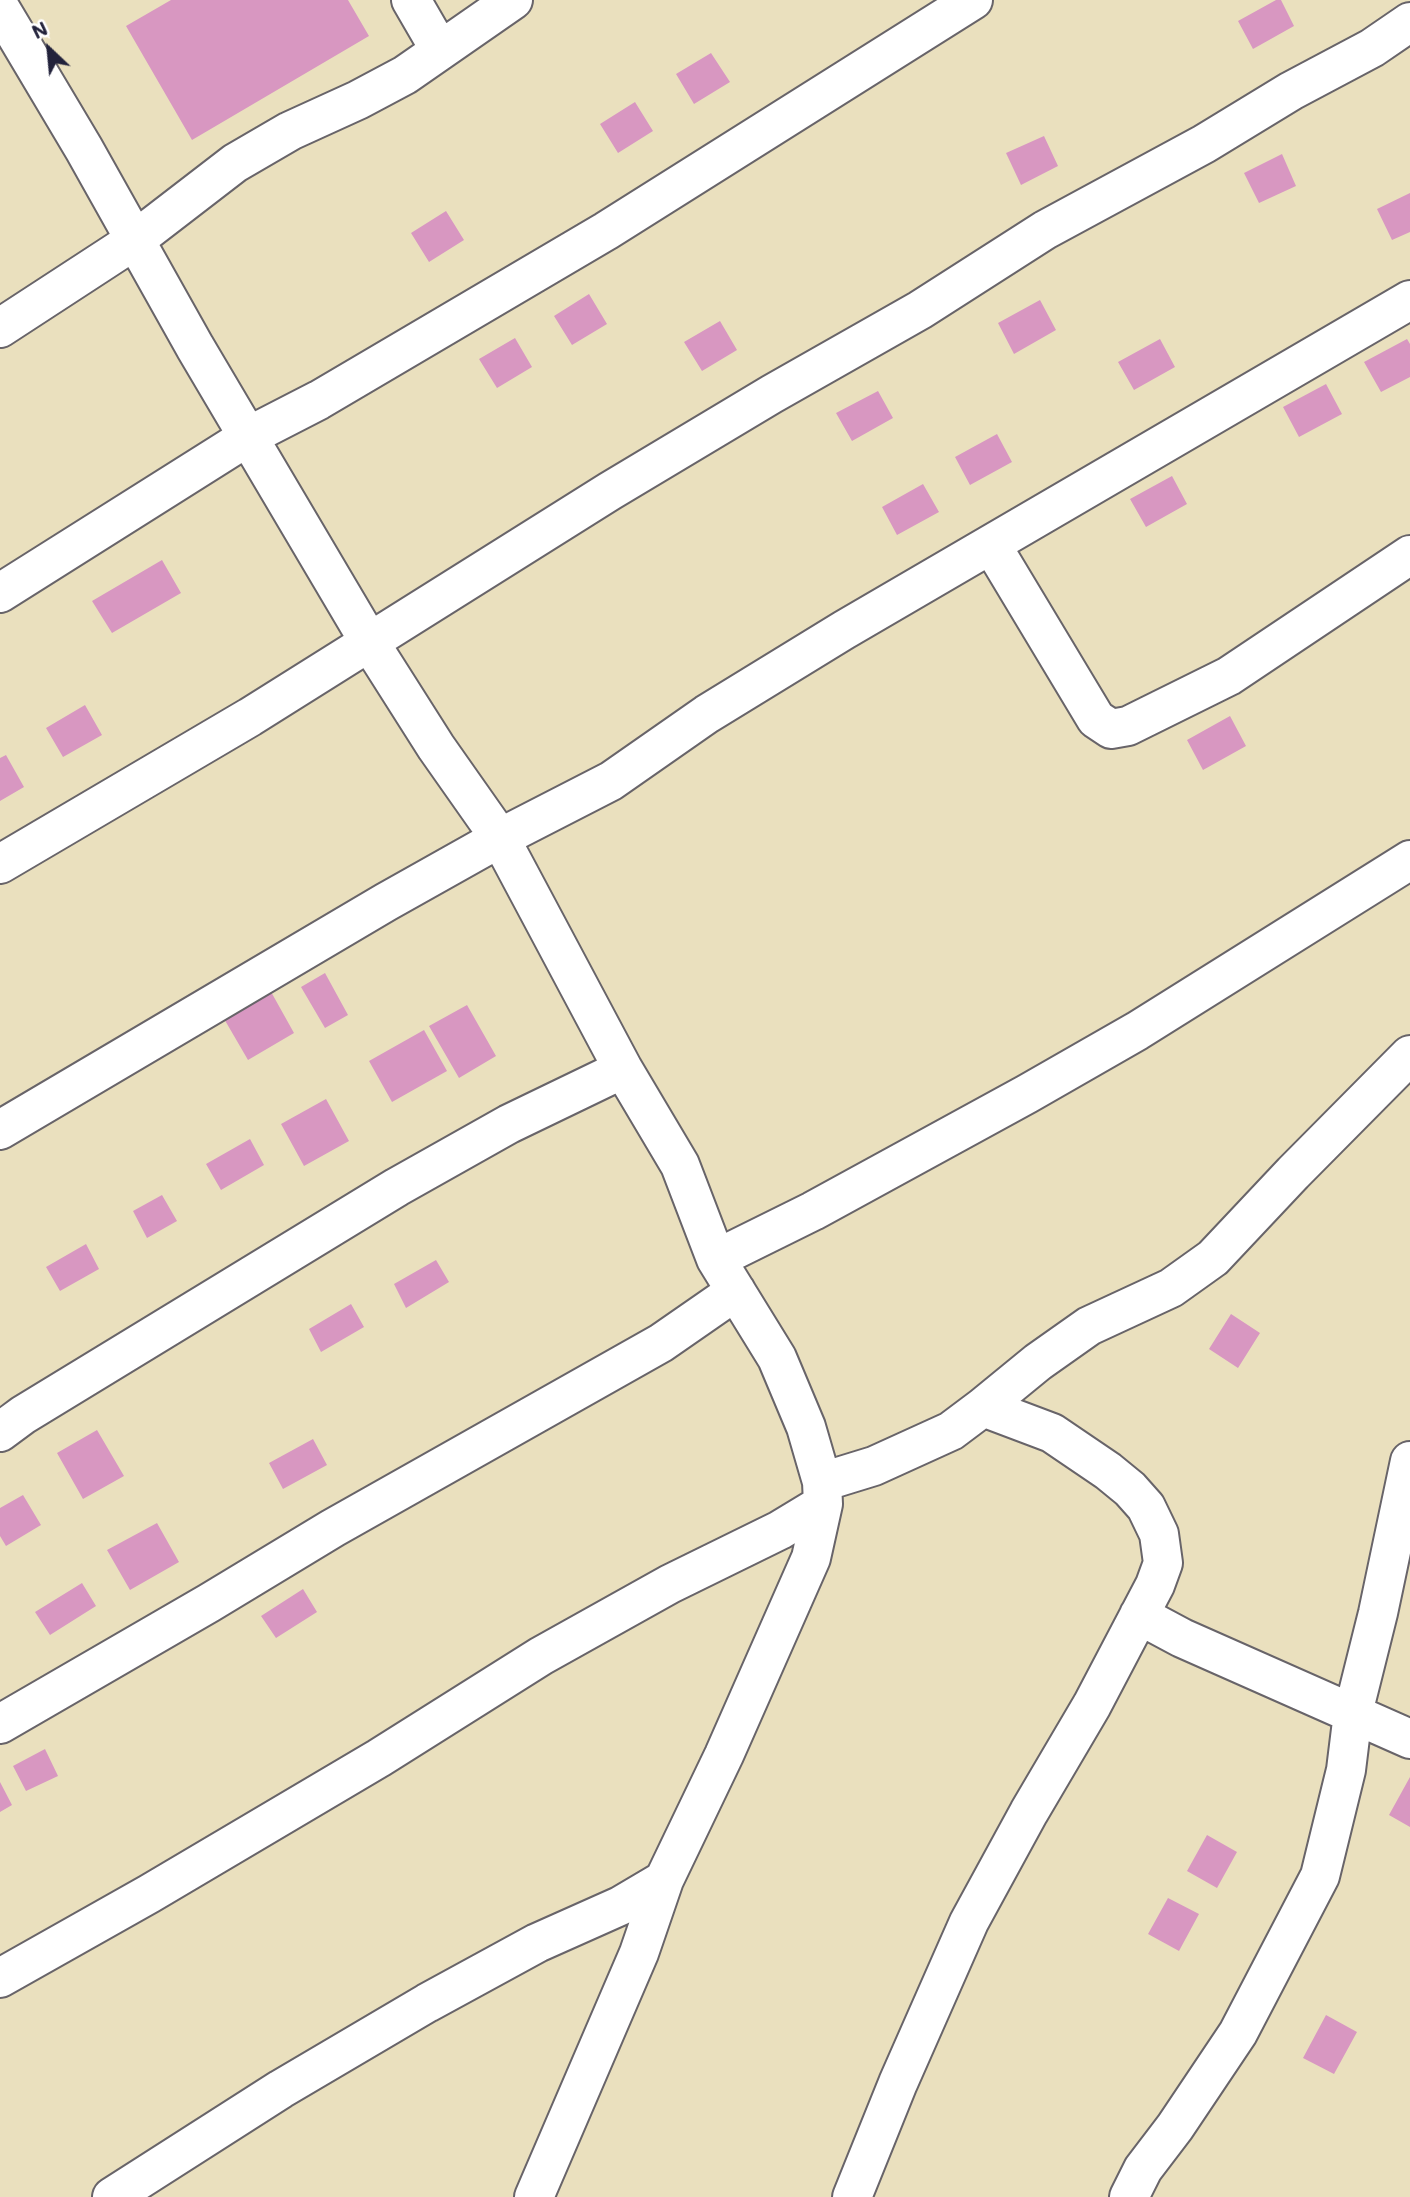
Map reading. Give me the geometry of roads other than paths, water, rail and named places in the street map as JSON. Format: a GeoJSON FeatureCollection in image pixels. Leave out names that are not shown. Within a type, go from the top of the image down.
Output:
{"type":"FeatureCollection","features":[{"type":"Feature","properties":{"kind":"street"},"geometry":{"type":"LineString","coordinates":[[9,0],[0,7],[195,348],[370,643],[436,747],[500,838],[623,1069],[680,1166],[726,1275],[777,1358],[806,1427],[822,1493],[811,1558],[724,1755],[664,1880],[639,1952],[534,2197]]}},
{"type":"Feature","properties":{"kind":"street"},"geometry":{"type":"LineString","coordinates":[[411,0],[440,50]]}},
{"type":"Feature","properties":{"kind":"street"},"geometry":{"type":"LineString","coordinates":[[0,328],[135,240],[235,163],[290,131],[405,75],[513,0]]}},
{"type":"Feature","properties":{"kind":"street"},"geometry":{"type":"LineString","coordinates":[[0,593],[249,436],[319,400],[606,231],[973,0]]}},
{"type":"Feature","properties":{"kind":"street"},"geometry":{"type":"LineString","coordinates":[[0,864],[238,724],[610,491],[920,310],[1045,230],[1204,144],[1372,48],[1410,22]]}},
{"type":"Feature","properties":{"kind":"street"},"geometry":{"type":"LineString","coordinates":[[0,1130],[386,902],[500,838],[611,781],[742,693],[845,630],[1410,300]]}},
{"type":"Feature","properties":{"kind":"street"},"geometry":{"type":"LineString","coordinates":[[992,546],[1096,719],[1111,729],[1128,726],[1229,676],[1410,555]]}},
{"type":"Feature","properties":{"kind":"street"},"geometry":{"type":"LineString","coordinates":[[0,1724],[209,1604],[333,1528],[661,1343],[726,1275],[879,1174],[1137,1031],[1410,860]]}},
{"type":"Feature","properties":{"kind":"street"},"geometry":{"type":"LineString","coordinates":[[0,1978],[149,1894],[379,1758],[541,1656],[670,1584],[780,1530],[822,1493],[951,1431],[1088,1326],[1171,1288],[1213,1258],[1410,1055]]}},
{"type":"Feature","properties":{"kind":"street"},"geometry":{"type":"LineString","coordinates":[[0,1432],[33,1409],[397,1187],[509,1124],[623,1069]]}},
{"type":"Feature","properties":{"kind":"street"},"geometry":{"type":"LineString","coordinates":[[852,2197],[898,2083],[969,1922],[1092,1705],[1155,1585],[1163,1563],[1159,1534],[1146,1507],[1108,1471],[1052,1433],[983,1406]]}},
{"type":"Feature","properties":{"kind":"street"},"geometry":{"type":"LineString","coordinates":[[1129,2197],[1143,2169],[1175,2127],[1238,2033],[1320,1876],[1346,1770],[1353,1713],[1378,1613],[1410,1461]]}},
{"type":"Feature","properties":{"kind":"street"},"geometry":{"type":"LineString","coordinates":[[1139,1615],[1182,1638],[1410,1739]]}},
{"type":"Feature","properties":{"kind":"street"},"geometry":{"type":"LineString","coordinates":[[112,2197],[192,2144],[427,2003],[537,1943],[620,1906],[664,1880]]}}]}
